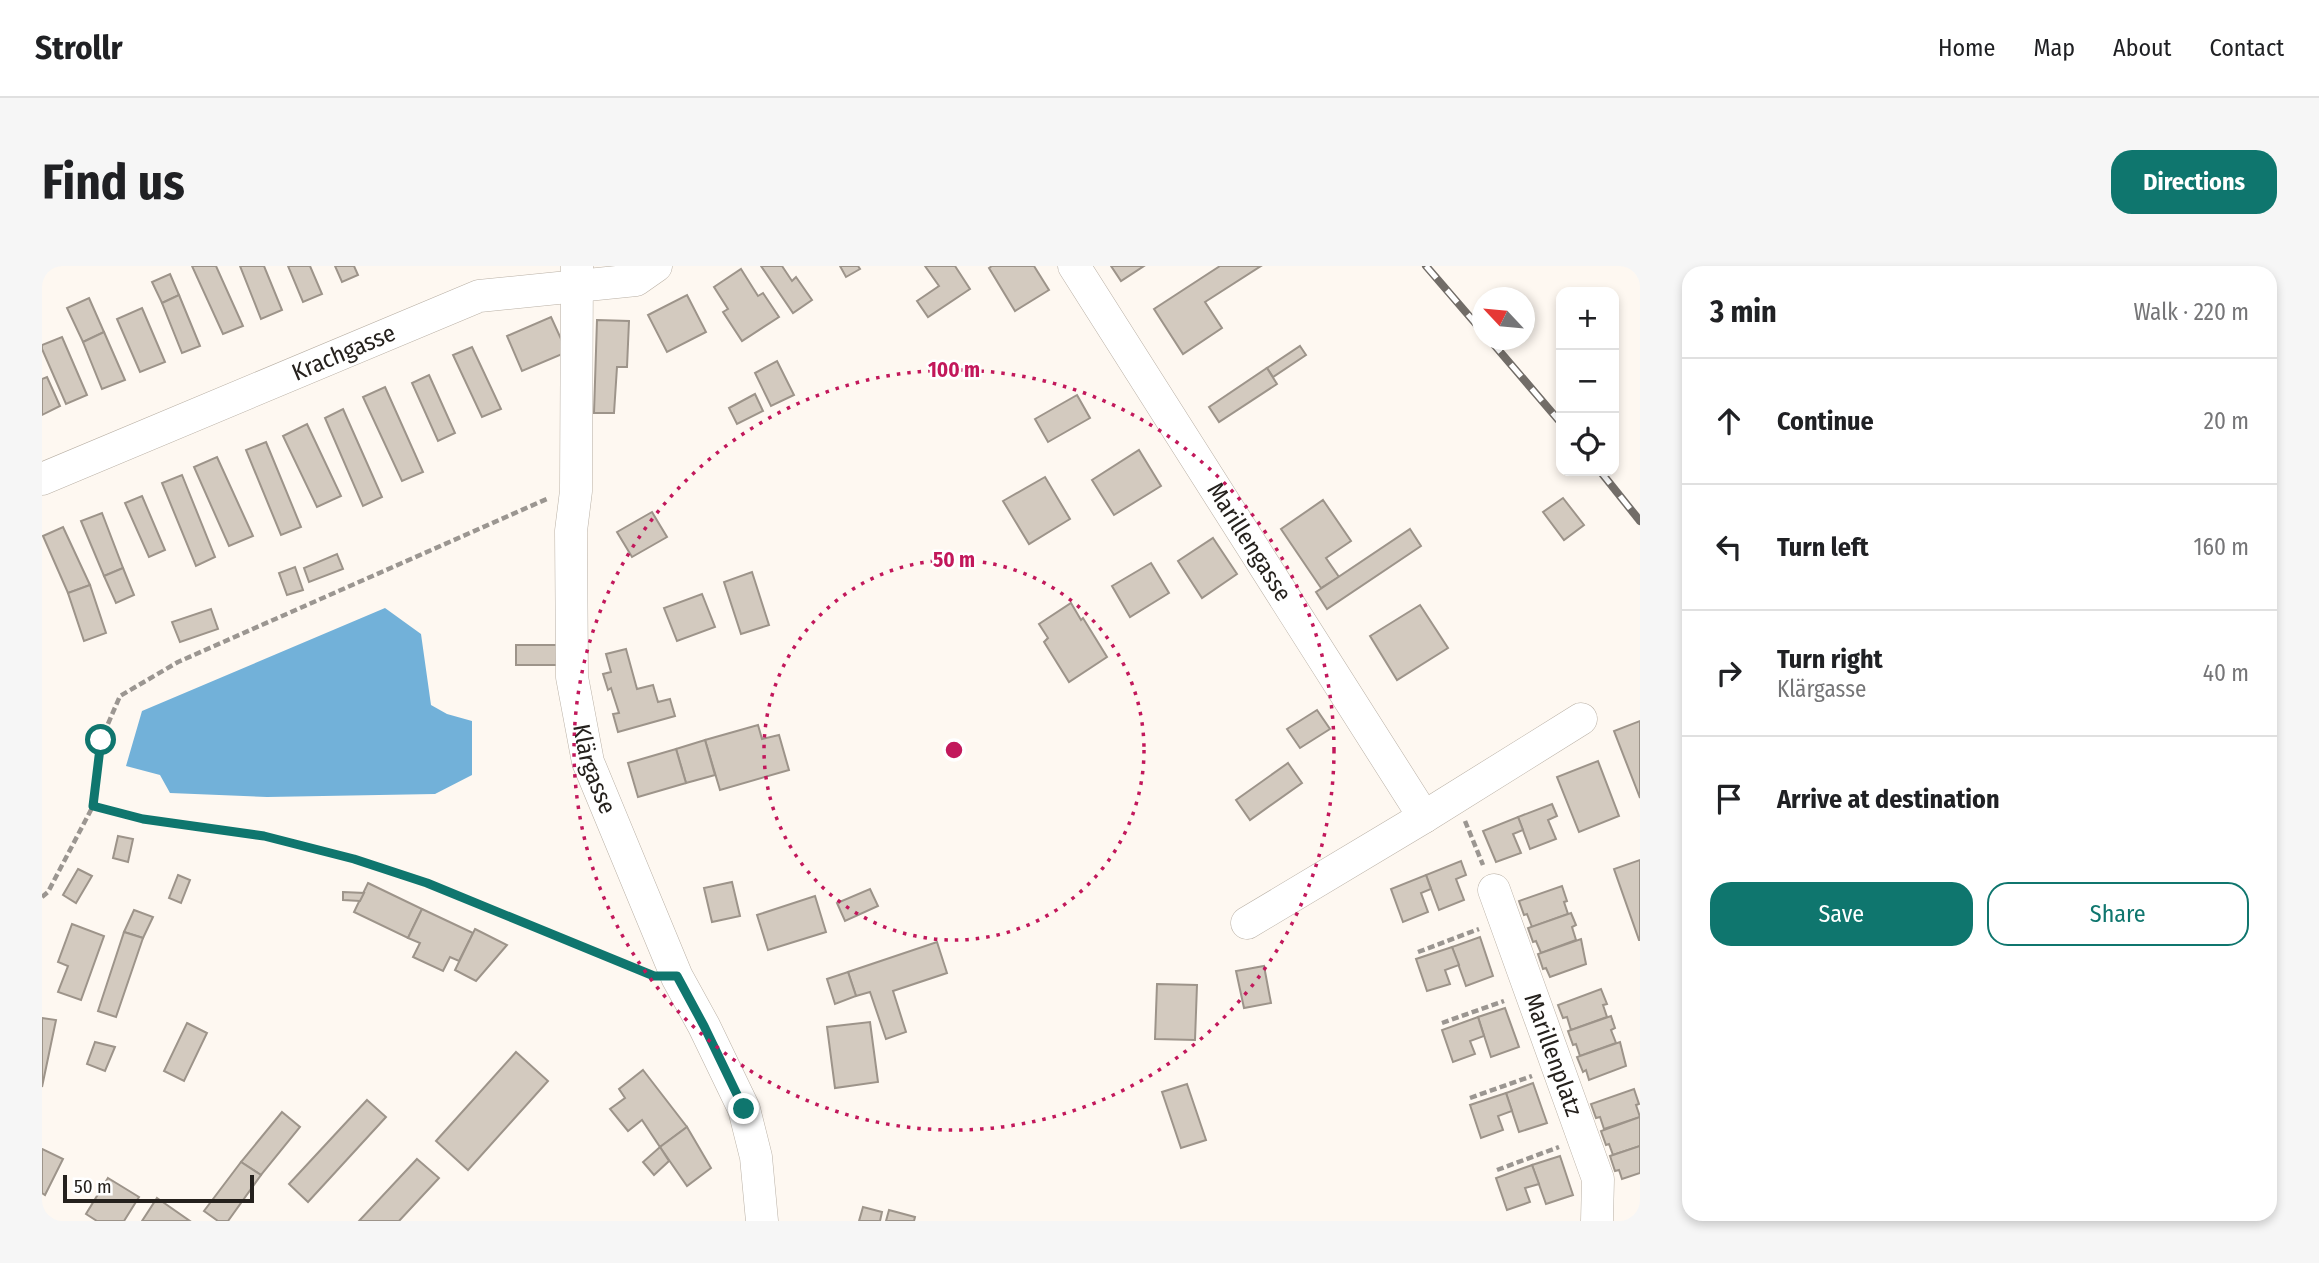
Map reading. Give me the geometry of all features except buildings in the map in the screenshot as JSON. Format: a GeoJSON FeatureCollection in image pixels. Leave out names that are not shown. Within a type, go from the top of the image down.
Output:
{"type":"FeatureCollection","features":[{"type":"Feature","properties":{"kind":"street","name":"Krachgasse"},"geometry":{"type":"LineString","coordinates":[[42,479],[479,296],[577,276],[636,280],[656,266]]}},
{"type":"Feature","properties":{"kind":"street","name":"Marillengasse"},"geometry":{"type":"LineString","coordinates":[[1074,266],[1424,817]]}},
{"type":"Feature","properties":{"kind":"street","name":"Klärgasse"},"geometry":{"type":"LineString","coordinates":[[577,276],[576,491],[571,531],[572,677],[588,762],[677,976],[744,1109],[756,1157],[762,1221]]}},
{"type":"Feature","properties":{"kind":"street"},"geometry":{"type":"LineString","coordinates":[[1247,923],[1581,719]]}},
{"type":"Feature","properties":{"kind":"street","name":"Marillenplatz"},"geometry":{"type":"LineString","coordinates":[[1499,904],[1598,1179],[1597,1221]]}},
{"type":"Feature","properties":{"kind":"path"},"geometry":{"type":"LineString","coordinates":[[42,897],[48,892],[93,806],[101,740],[120,696],[178,662],[541,500],[576,491]]}},
{"type":"Feature","properties":{"kind":"path"},"geometry":{"type":"LineString","coordinates":[[1418,952],[1499,904],[1455,798]]}},
{"type":"Feature","properties":{"kind":"path"},"geometry":{"type":"LineString","coordinates":[[93,806],[143,819],[264,836],[354,859],[427,883],[654,976],[677,976]]}},
{"type":"Feature","properties":{"kind":"path"},"geometry":{"type":"LineString","coordinates":[[1442,1023],[1531,992]]}},
{"type":"Feature","properties":{"kind":"path"},"geometry":{"type":"LineString","coordinates":[[1470,1098],[1558,1066]]}},
{"type":"Feature","properties":{"kind":"path"},"geometry":{"type":"LineString","coordinates":[[1497,1170],[1585,1138]]}},
{"type":"Feature","properties":{"kind":"water"},"geometry":{"type":"Polygon","coordinates":[[[385,608],[421,634],[431,705],[447,714],[472,721],[472,775],[435,794],[267,797],[170,793],[160,775],[126,766],[142,711],[385,608]]]}},
{"type":"Feature","properties":{"kind":"railway"},"geometry":{"type":"LineString","coordinates":[[1426,266],[1472,319]]}},
{"type":"Feature","properties":{"kind":"railway"},"geometry":{"type":"LineString","coordinates":[[1499,350],[1556,417]]}},
{"type":"Feature","properties":{"kind":"railway"},"geometry":{"type":"LineString","coordinates":[[1604,476],[1640,521]]}},
{"type":"Feature","properties":{"kind":"route"},"geometry":{"type":"LineString","coordinates":[[101,740],[93,806],[143,819],[264,836],[354,859],[427,883],[654,976],[677,976],[744,1109]]}}]}
